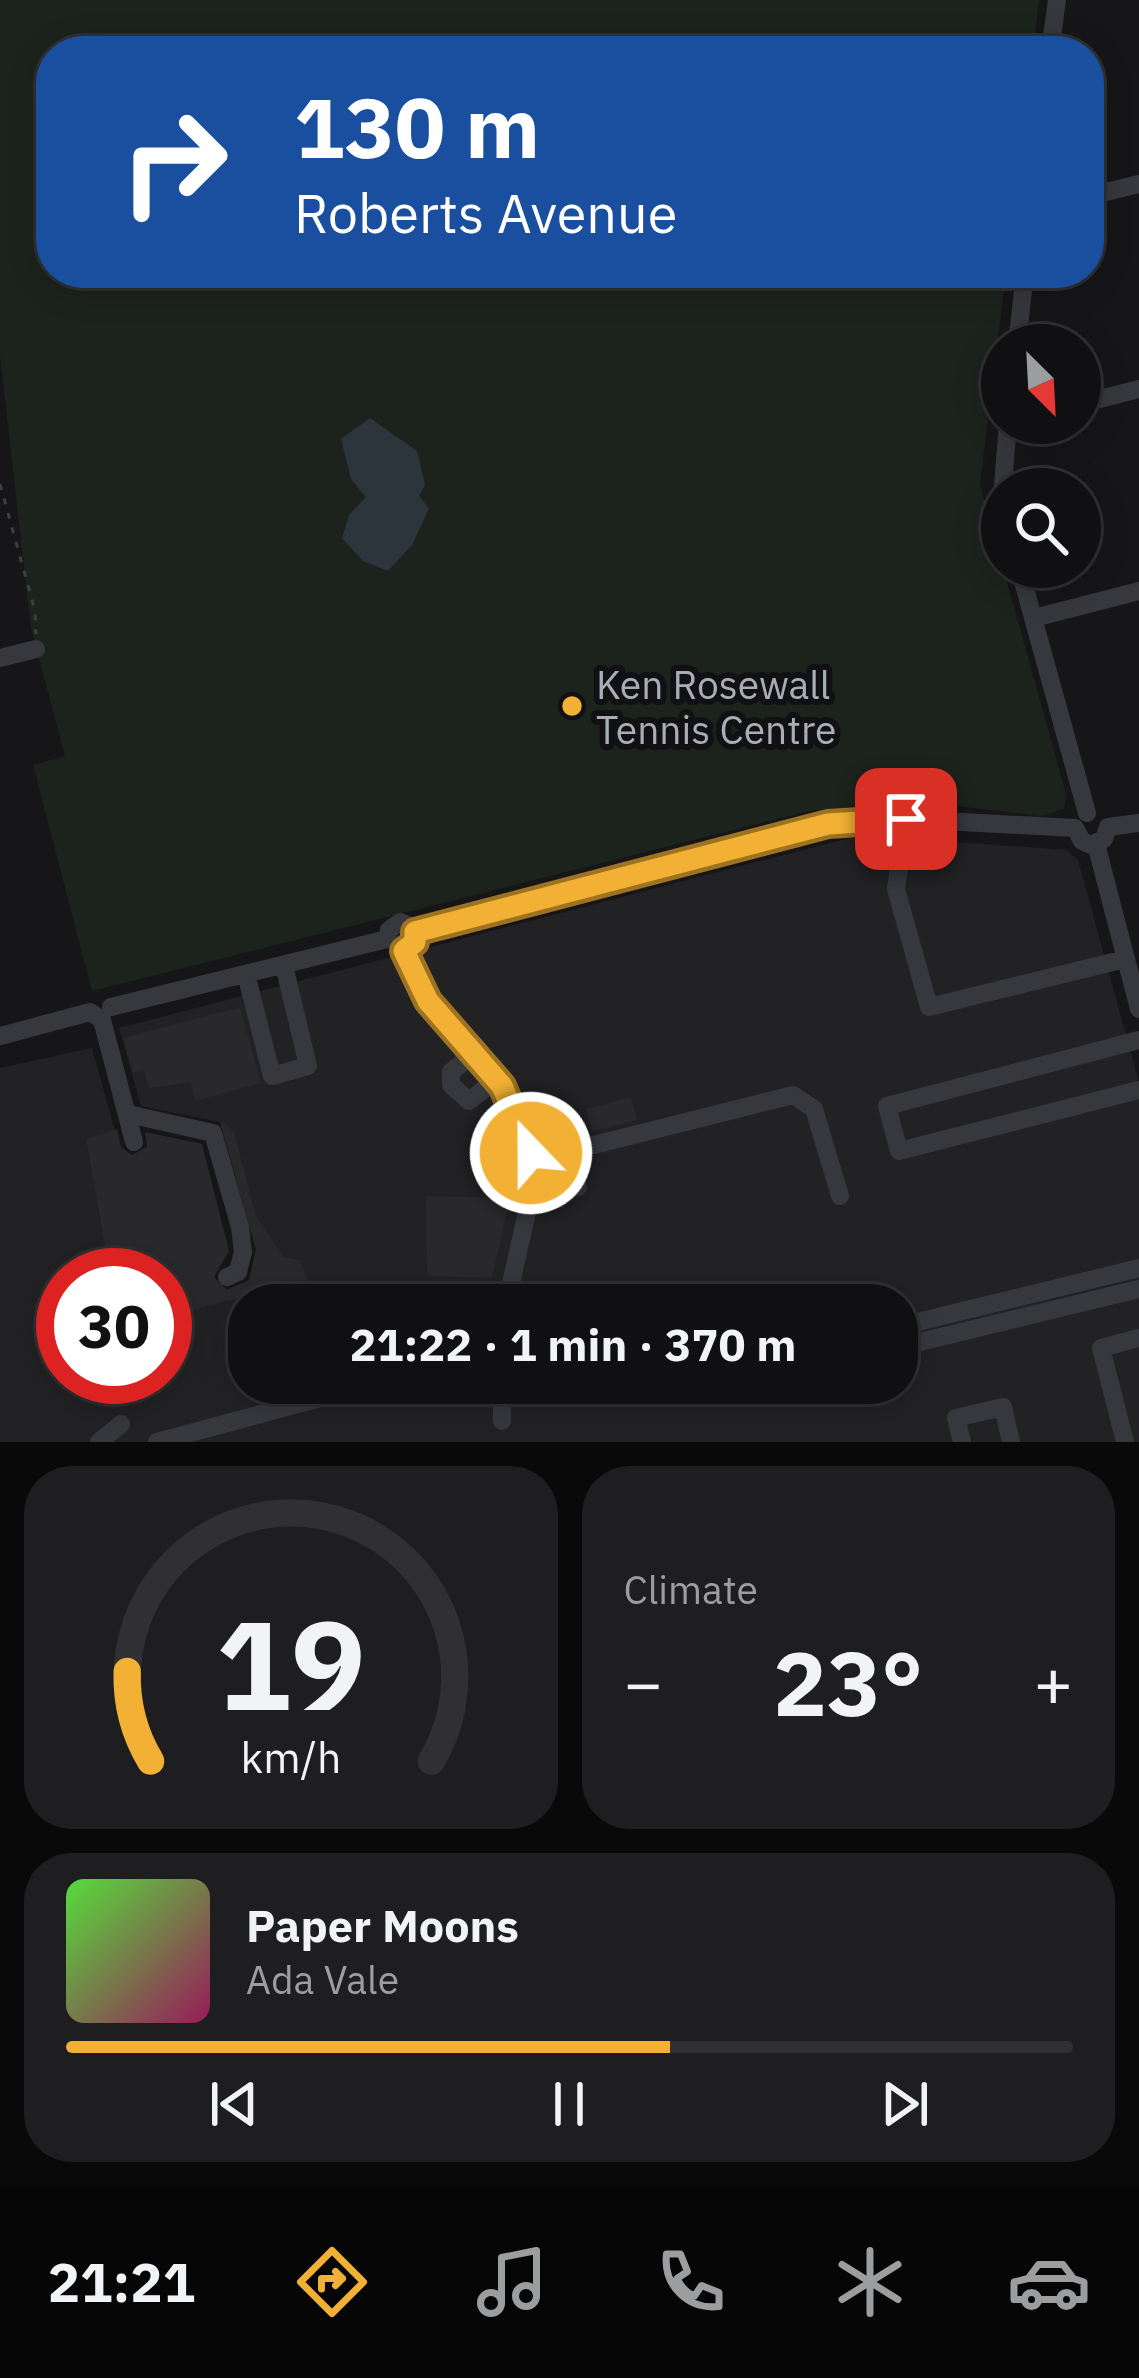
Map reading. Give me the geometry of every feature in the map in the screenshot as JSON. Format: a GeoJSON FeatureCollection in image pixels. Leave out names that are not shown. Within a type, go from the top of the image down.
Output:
{"type":"FeatureCollection","features":[{"type":"Feature","properties":{"kind":"street"},"geometry":{"type":"LineString","coordinates":[[1052,36],[1057,0]]}},
{"type":"Feature","properties":{"kind":"street"},"geometry":{"type":"LineString","coordinates":[[1104,192],[1139,184]]}},
{"type":"Feature","properties":{"kind":"street"},"geometry":{"type":"LineString","coordinates":[[1019,324],[1023,288]]}},
{"type":"Feature","properties":{"kind":"street"},"geometry":{"type":"LineString","coordinates":[[1101,399],[1139,389]]}},
{"type":"Feature","properties":{"kind":"street"},"geometry":{"type":"LineString","coordinates":[[1025,588],[1081,820],[1082,842],[1139,823]]}},
{"type":"Feature","properties":{"kind":"street"},"geometry":{"type":"LineString","coordinates":[[1034,618],[1139,591]]}},
{"type":"Feature","properties":{"kind":"street"},"geometry":{"type":"LineString","coordinates":[[0,658],[36,649]]}},
{"type":"Feature","properties":{"kind":"street"},"geometry":{"type":"LineString","coordinates":[[0,1036],[284,964],[415,942],[415,932],[828,824],[906,819],[1081,820],[1101,815],[1125,958],[1139,1010]]}},
{"type":"Feature","properties":{"kind":"street"},"geometry":{"type":"LineString","coordinates":[[906,819],[896,890],[929,1007],[1125,958]]}},
{"type":"Feature","properties":{"kind":"street"},"geometry":{"type":"LineString","coordinates":[[395,945],[428,1001],[496,1079],[527,1134],[532,1186],[511,1284]]}},
{"type":"Feature","properties":{"kind":"street"},"geometry":{"type":"LineString","coordinates":[[246,974],[272,1076],[308,1066],[284,964]]}},
{"type":"Feature","properties":{"kind":"street"},"geometry":{"type":"LineString","coordinates":[[101,1013],[134,1142]]}},
{"type":"Feature","properties":{"kind":"street"},"geometry":{"type":"LineString","coordinates":[[1139,1040],[887,1106],[899,1151],[1139,1090]]}},
{"type":"Feature","properties":{"kind":"street"},"geometry":{"type":"LineString","coordinates":[[474,1053],[451,1072],[451,1084],[469,1101],[496,1079]]}},
{"type":"Feature","properties":{"kind":"street"},"geometry":{"type":"LineString","coordinates":[[566,1152],[793,1095],[814,1109],[840,1196]]}},
{"type":"Feature","properties":{"kind":"street"},"geometry":{"type":"LineString","coordinates":[[128,1114],[213,1133],[243,1252],[238,1272],[227,1277]]}},
{"type":"Feature","properties":{"kind":"street"},"geometry":{"type":"LineString","coordinates":[[527,1134],[552,1135],[566,1152],[578,1187]]}},
{"type":"Feature","properties":{"kind":"street"},"geometry":{"type":"LineString","coordinates":[[918,1322],[1139,1268]]}},
{"type":"Feature","properties":{"kind":"street"},"geometry":{"type":"LineString","coordinates":[[918,1343],[1139,1288]]}},
{"type":"Feature","properties":{"kind":"street"},"geometry":{"type":"LineString","coordinates":[[1125,1442],[1101,1348],[1139,1338]]}},
{"type":"Feature","properties":{"kind":"street"},"geometry":{"type":"LineString","coordinates":[[157,1442],[298,1404]]}},
{"type":"Feature","properties":{"kind":"street"},"geometry":{"type":"LineString","coordinates":[[502,1404],[502,1421]]}},
{"type":"Feature","properties":{"kind":"street"},"geometry":{"type":"LineString","coordinates":[[962,1442],[956,1418],[1003,1407],[1011,1442]]}},
{"type":"Feature","properties":{"kind":"street"},"geometry":{"type":"LineString","coordinates":[[99,1442],[121,1424]]}},
{"type":"Feature","properties":{"kind":"path"},"geometry":{"type":"LineString","coordinates":[[0,484],[35,611],[36,649]]}},
{"type":"Feature","properties":{"kind":"shaded area"},"geometry":{"type":"Polygon","coordinates":[[[0,0],[1039,0],[1035,36],[36,36],[36,288],[1004,288],[1000,324],[981,324],[981,444],[985,444],[980,484],[981,588],[1009,588],[1066,794],[1064,809],[1042,816],[916,801],[809,811],[92,991],[33,765],[65,756],[31,628],[0,355],[0,0]]]}},
{"type":"Feature","properties":{"kind":"shaded area"},"geometry":{"type":"Polygon","coordinates":[[[370,418],[417,451],[425,485],[419,496],[429,509],[412,545],[388,571],[363,561],[342,538],[349,515],[366,497],[351,479],[341,439],[370,418]]]}},
{"type":"Feature","properties":{"kind":"shaded area"},"geometry":{"type":"Polygon","coordinates":[[[849,838],[1066,850],[1078,860],[1139,1083],[1139,1442],[0,1442],[0,1068],[92,1048],[115,1131],[86,1139],[105,1248],[36,1248],[36,1404],[192,1404],[192,1310],[228,1300],[228,1404],[918,1404],[918,1284],[288,1284],[307,1279],[300,1260],[284,1257],[256,1215],[234,1131],[224,1123],[141,1106],[119,1028],[849,838]]]}},
{"type":"Feature","properties":{"kind":"building"},"geometry":{"type":"Polygon","coordinates":[[[240,1007],[261,1083],[195,1101],[191,1082],[149,1088],[144,1070],[133,1073],[124,1038],[240,1007]]]}},
{"type":"Feature","properties":{"kind":"building"},"geometry":{"type":"Polygon","coordinates":[[[631,1097],[637,1120],[592,1132],[586,1109],[631,1097]]]}},
{"type":"Feature","properties":{"kind":"building"},"geometry":{"type":"Polygon","coordinates":[[[220,1122],[234,1131],[256,1215],[284,1257],[300,1260],[308,1280],[240,1284],[249,1280],[256,1250],[220,1122]]]}},
{"type":"Feature","properties":{"kind":"building"},"geometry":{"type":"Polygon","coordinates":[[[117,1129],[121,1147],[132,1155],[147,1147],[145,1132],[202,1144],[229,1251],[214,1277],[227,1290],[228,1301],[192,1310],[192,1248],[105,1248],[86,1139],[117,1129]]]}},
{"type":"Feature","properties":{"kind":"building"},"geometry":{"type":"Polygon","coordinates":[[[426,1196],[510,1198],[492,1278],[427,1276],[426,1196]]]}},
{"type":"Feature","properties":{"kind":"place","name":"Ken Rosewall Tennis Centre"},"geometry":{"type":"Point","coordinates":[572,706]}},
{"type":"Feature","properties":{"kind":"route"},"geometry":{"type":"LineString","coordinates":[[531,1153],[527,1134],[502,1086],[422,989],[404,951],[415,942],[415,932],[828,824],[906,819]]}}]}
